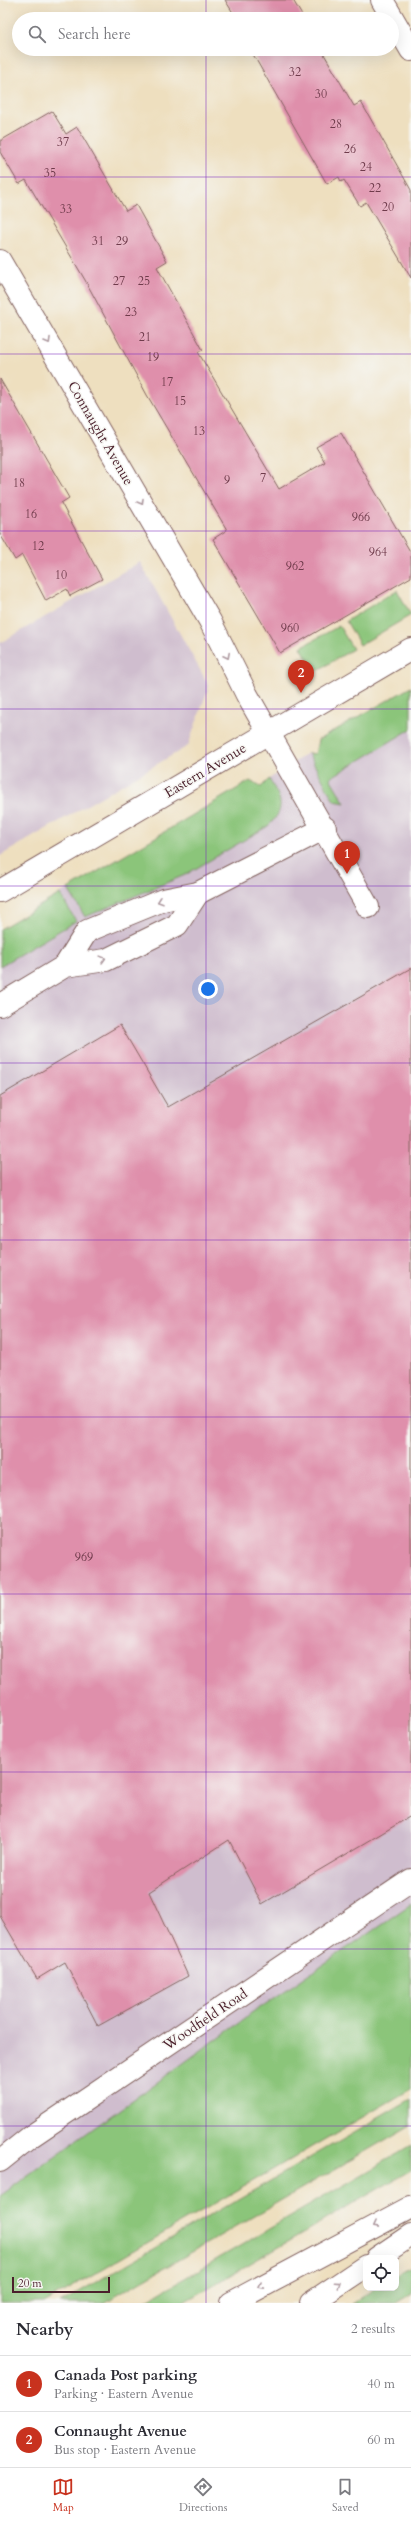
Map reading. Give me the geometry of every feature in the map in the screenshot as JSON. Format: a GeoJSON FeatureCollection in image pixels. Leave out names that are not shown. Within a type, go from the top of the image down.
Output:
{"type":"FeatureCollection","features":[{"type":"Feature","properties":{"kind":"main road"},"geometry":{"type":"LineString","coordinates":[[382,0],[389,12]]}},
{"type":"Feature","properties":{"kind":"main road"},"geometry":{"type":"LineString","coordinates":[[399,29],[411,50]]}},
{"type":"Feature","properties":{"kind":"main road","name":"Connaught Avenue"},"geometry":{"type":"LineString","coordinates":[[0,261],[210,621],[269,733],[325,828],[368,907]]}},
{"type":"Feature","properties":{"kind":"main road","name":"Eastern Avenue"},"geometry":{"type":"LineString","coordinates":[[0,891],[411,650]]}},
{"type":"Feature","properties":{"kind":"main road"},"geometry":{"type":"LineString","coordinates":[[65,966],[86,931],[163,900],[198,893],[325,828]]}},
{"type":"Feature","properties":{"kind":"main road"},"geometry":{"type":"LineString","coordinates":[[0,1005],[65,966],[106,960],[177,925],[198,893]]}},
{"type":"Feature","properties":{"kind":"main road","name":"Woodfield Road"},"geometry":{"type":"LineString","coordinates":[[0,2161],[30,2138],[411,1880]]}},
{"type":"Feature","properties":{"kind":"main road"},"geometry":{"type":"LineString","coordinates":[[231,2303],[411,2207]]}},
{"type":"Feature","properties":{"kind":"main road"},"geometry":{"type":"LineString","coordinates":[[381,2255],[411,2235]]}},
{"type":"Feature","properties":{"kind":"main road"},"geometry":{"type":"LineString","coordinates":[[311,2303],[363,2268]]}},
{"type":"Feature","properties":{"kind":"shaded area"},"geometry":{"type":"Polygon","coordinates":[[[140,562],[209,686],[188,746],[0,856],[0,643],[140,562]]]}},
{"type":"Feature","properties":{"kind":"shaded area"},"geometry":{"type":"Polygon","coordinates":[[[411,687],[411,2089],[44,2303],[0,2303],[0,929],[250,781],[261,787],[269,779],[308,753],[315,754],[318,740],[411,687]]]}},
{"type":"Feature","properties":{"kind":"green space"},"geometry":{"type":"Polygon","coordinates":[[[397,590],[411,615],[360,645],[346,621],[397,590]]]}},
{"type":"Feature","properties":{"kind":"green space"},"geometry":{"type":"Polygon","coordinates":[[[339,626],[353,649],[315,672],[301,647],[339,626]]]}},
{"type":"Feature","properties":{"kind":"green space"},"geometry":{"type":"Polygon","coordinates":[[[411,687],[411,729],[330,778],[345,803],[334,801],[308,753],[315,754],[318,740],[411,687]]]}},
{"type":"Feature","properties":{"kind":"green space"},"geometry":{"type":"Polygon","coordinates":[[[269,779],[277,792],[280,808],[274,820],[268,826],[185,875],[85,917],[68,889],[250,781],[261,787],[269,779]]]}},
{"type":"Feature","properties":{"kind":"green space"},"geometry":{"type":"Polygon","coordinates":[[[60,894],[76,921],[0,966],[0,929],[60,894]]]}},
{"type":"Feature","properties":{"kind":"green space"},"geometry":{"type":"Polygon","coordinates":[[[411,1904],[411,2089],[44,2303],[0,2303],[0,2196],[254,2012],[411,1904]]]}},
{"type":"Feature","properties":{"kind":"green space"},"geometry":{"type":"Polygon","coordinates":[[[411,2099],[411,2125],[104,2303],[60,2303],[411,2099]]]}},
{"type":"Feature","properties":{"kind":"green space"},"geometry":{"type":"Polygon","coordinates":[[[411,2146],[411,2170],[182,2303],[142,2303],[411,2146]]]}},
{"type":"Feature","properties":{"kind":"green space"},"geometry":{"type":"Polygon","coordinates":[[[411,2266],[411,2293],[394,2303],[352,2303],[371,2291],[399,2291],[399,2273],[411,2266]]]}},
{"type":"Feature","properties":{"kind":"building"},"geometry":{"type":"Polygon","coordinates":[[[225,0],[293,0],[300,12],[233,12],[225,0]]]}},
{"type":"Feature","properties":{"kind":"building"},"geometry":{"type":"Polygon","coordinates":[[[254,56],[325,56],[354,106],[361,102],[411,190],[411,278],[366,202],[360,206],[344,180],[341,182],[339,177],[327,184],[254,56]]]}},
{"type":"Feature","properties":{"kind":"building"},"geometry":{"type":"Polygon","coordinates":[[[52,111],[66,134],[77,127],[126,211],[136,205],[167,261],[157,267],[203,350],[198,352],[279,489],[325,462],[316,447],[341,433],[411,553],[411,577],[280,653],[213,539],[227,530],[147,395],[85,280],[26,180],[19,184],[0,152],[0,141],[52,111]]]}},
{"type":"Feature","properties":{"kind":"building"},"geometry":{"type":"Polygon","coordinates":[[[0,379],[69,498],[61,503],[102,579],[70,596],[67,589],[46,601],[22,555],[15,560],[0,534],[0,379]]]}},
{"type":"Feature","properties":{"kind":"building"},"geometry":{"type":"Polygon","coordinates":[[[411,968],[411,1816],[262,1904],[229,1840],[149,1892],[188,1976],[98,2026],[65,1962],[37,1979],[0,1916],[0,1096],[120,1025],[168,1107],[411,968]]]}},
{"type":"Feature","properties":{"kind":"place","name":"Connaught Avenue"},"geometry":{"type":"Point","coordinates":[301,693]}},
{"type":"Feature","properties":{"kind":"place","name":"Canada Post parking"},"geometry":{"type":"Point","coordinates":[347,874]}}]}
